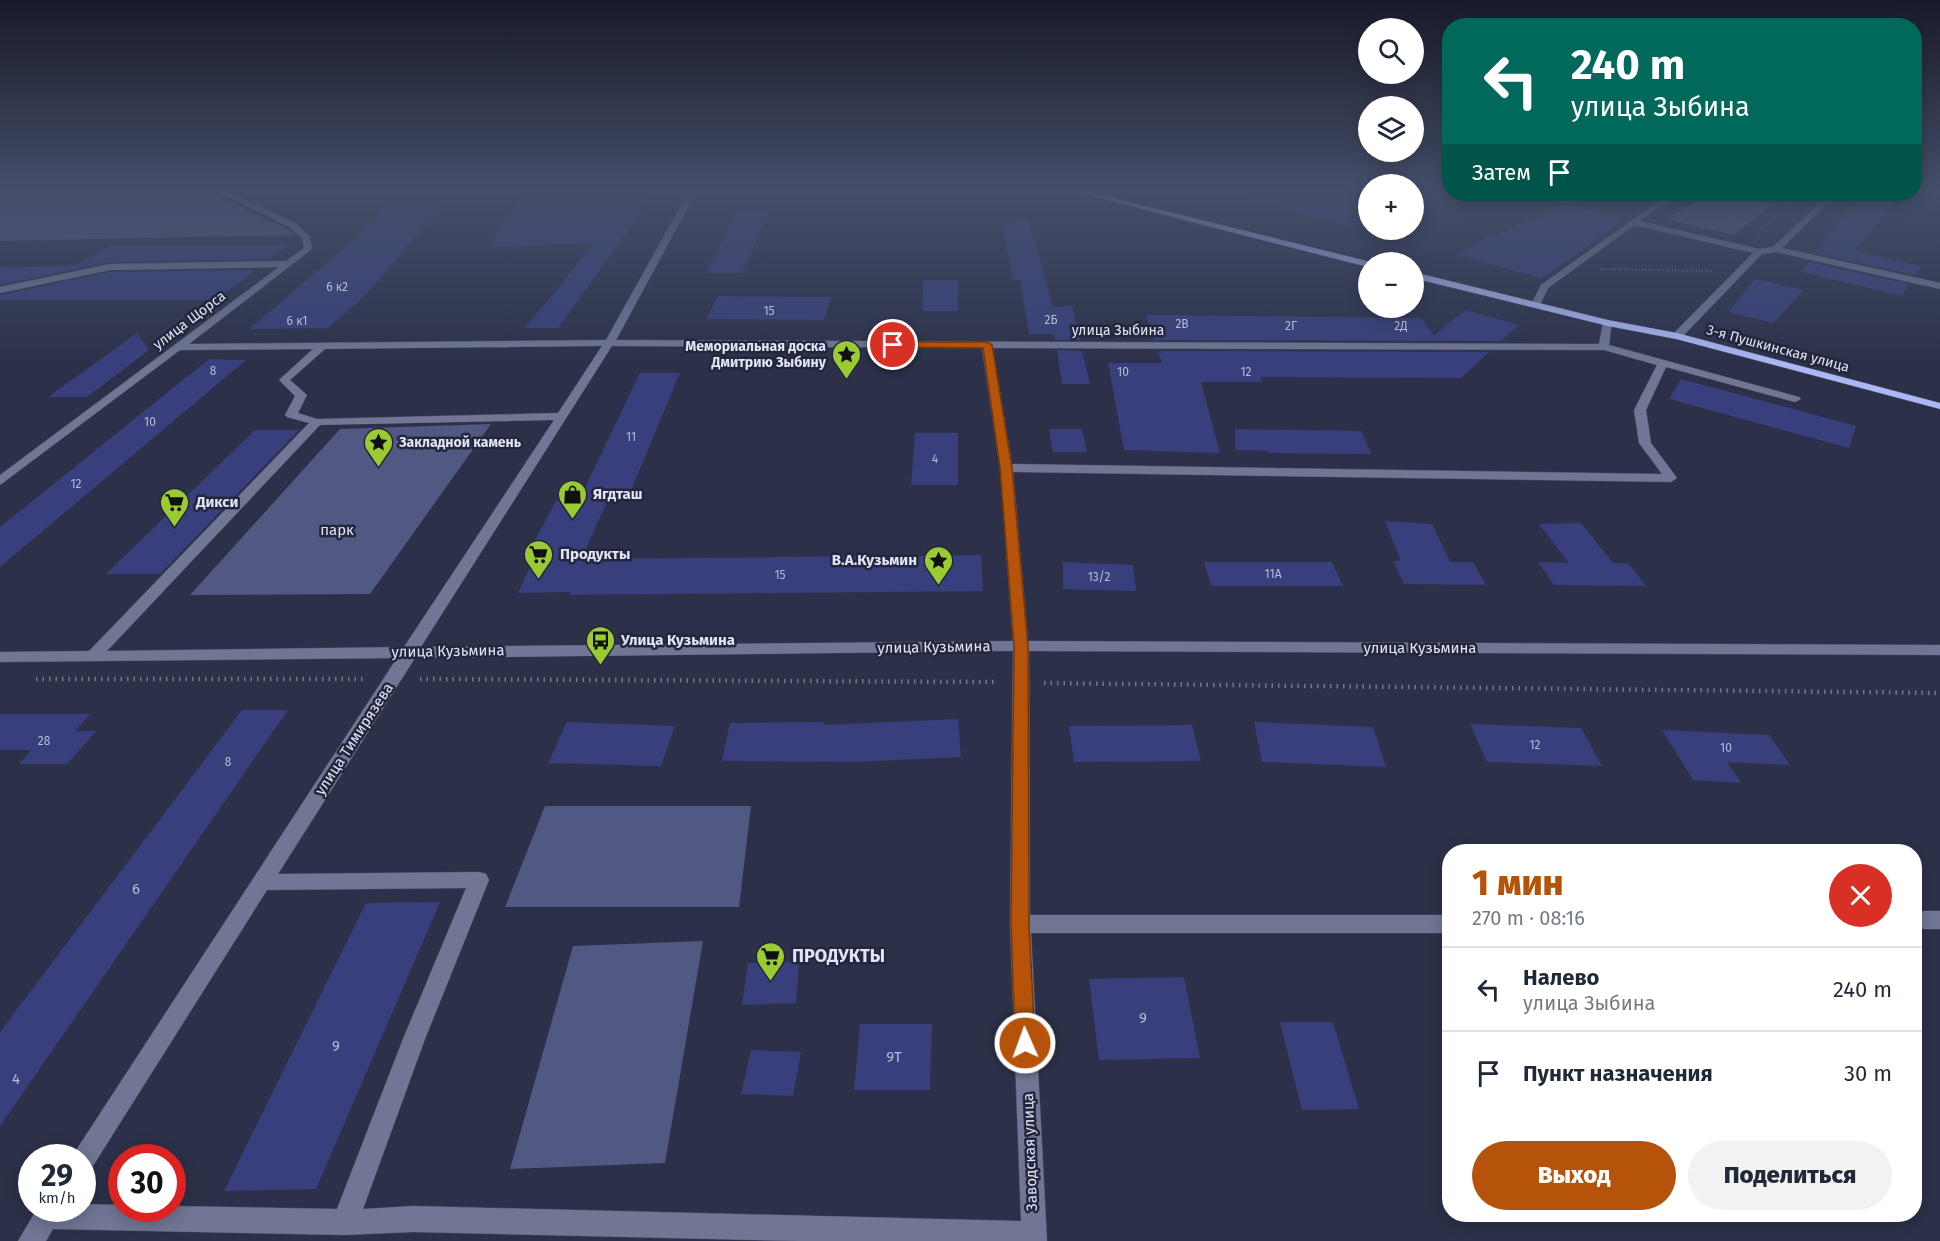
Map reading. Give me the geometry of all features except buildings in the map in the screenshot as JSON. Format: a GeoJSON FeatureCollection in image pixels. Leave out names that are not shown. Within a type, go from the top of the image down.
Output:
{"type":"FeatureCollection","features":[{"type":"Feature","properties":{"kind":"main road"},"geometry":{"type":"LineString","coordinates":[[1307,249],[1358,262]]}},
{"type":"Feature","properties":{"kind":"main road","name":"3-я Пушкинская улица"},"geometry":{"type":"LineString","coordinates":[[1424,278],[1608,323],[1677,336],[1940,406]]}},
{"type":"Feature","properties":{"kind":"street","name":"улица Щорса"},"geometry":{"type":"LineString","coordinates":[[0,481],[308,249]]}},
{"type":"Feature","properties":{"kind":"street","name":"улица Тимирязева"},"geometry":{"type":"LineString","coordinates":[[92,1144],[609,343],[661,249]]}},
{"type":"Feature","properties":{"kind":"street"},"geometry":{"type":"LineString","coordinates":[[1536,305],[1544,287],[1596,249]]}},
{"type":"Feature","properties":{"kind":"street"},"geometry":{"type":"LineString","coordinates":[[1746,249],[1759,252],[1776,249],[1940,285]]}},
{"type":"Feature","properties":{"kind":"street"},"geometry":{"type":"LineString","coordinates":[[1677,336],[1759,252]]}},
{"type":"Feature","properties":{"kind":"street"},"geometry":{"type":"LineString","coordinates":[[0,290],[110,267],[288,264]]}},
{"type":"Feature","properties":{"kind":"street"},"geometry":{"type":"LineString","coordinates":[[1604,347],[1608,323]]}},
{"type":"Feature","properties":{"kind":"street","name":"улица Зыбина"},"geometry":{"type":"LineString","coordinates":[[178,347],[609,343],[1604,347],[1796,399]]}},
{"type":"Feature","properties":{"kind":"street","name":"Заводская улица"},"geometry":{"type":"LineString","coordinates":[[987,345],[1006,468],[1021,646],[1020,924],[1034,1237]]}},
{"type":"Feature","properties":{"kind":"street"},"geometry":{"type":"LineString","coordinates":[[322,346],[284,380],[301,395],[291,415],[317,422],[562,416]]}},
{"type":"Feature","properties":{"kind":"street"},"geometry":{"type":"LineString","coordinates":[[1006,468],[1671,478],[1645,443],[1640,410],[1662,363]]}},
{"type":"Feature","properties":{"kind":"street"},"geometry":{"type":"LineString","coordinates":[[94,656],[317,422]]}},
{"type":"Feature","properties":{"kind":"street","name":"улица Кузьмина"},"geometry":{"type":"LineString","coordinates":[[0,657],[1021,646],[1940,650]]}},
{"type":"Feature","properties":{"kind":"street"},"geometry":{"type":"LineString","coordinates":[[262,882],[479,880],[414,1039],[345,1222]]}},
{"type":"Feature","properties":{"kind":"street"},"geometry":{"type":"LineString","coordinates":[[1922,920],[1940,920]]}},
{"type":"Feature","properties":{"kind":"street"},"geometry":{"type":"LineString","coordinates":[[1020,924],[1442,924]]}},
{"type":"Feature","properties":{"kind":"street"},"geometry":{"type":"LineString","coordinates":[[96,1214],[345,1222],[413,1219],[1034,1237]]}},
{"type":"Feature","properties":{"kind":"street"},"geometry":{"type":"LineString","coordinates":[[31,1241],[43,1222]]}},
{"type":"Feature","properties":{"kind":"path"},"geometry":{"type":"LineString","coordinates":[[1570,268],[1721,271]]}},
{"type":"Feature","properties":{"kind":"path"},"geometry":{"type":"LineString","coordinates":[[24,679],[393,678],[1021,682],[1940,693]]}},
{"type":"Feature","properties":{"kind":"green space","name":"парк"},"geometry":{"type":"Polygon","coordinates":[[[491,424],[370,594],[190,595],[340,429],[491,424]]]}},
{"type":"Feature","properties":{"kind":"green space"},"geometry":{"type":"Polygon","coordinates":[[[545,806],[751,806],[739,907],[505,907],[545,806]]]}},
{"type":"Feature","properties":{"kind":"green space"},"geometry":{"type":"Polygon","coordinates":[[[703,941],[665,1163],[510,1169],[573,946],[703,941]]]}},
{"type":"Feature","properties":{"kind":"place","name":"Мемориальная доска Дмитрию Зыбину"},"geometry":{"type":"Point","coordinates":[847,380]}},
{"type":"Feature","properties":{"kind":"place","name":"Закладной камень"},"geometry":{"type":"Point","coordinates":[378,468]}},
{"type":"Feature","properties":{"kind":"place","name":"Ягдташ"},"geometry":{"type":"Point","coordinates":[572,520]}},
{"type":"Feature","properties":{"kind":"place","name":"Дикси"},"geometry":{"type":"Point","coordinates":[175,528]}},
{"type":"Feature","properties":{"kind":"place","name":"Продукты"},"geometry":{"type":"Point","coordinates":[539,580]}},
{"type":"Feature","properties":{"kind":"place","name":"В.А.Кузьмин"},"geometry":{"type":"Point","coordinates":[938,586]}},
{"type":"Feature","properties":{"kind":"place","name":"Улица Кузьмина"},"geometry":{"type":"Point","coordinates":[600,666]}},
{"type":"Feature","properties":{"kind":"place","name":"ПРОДУКТЫ"},"geometry":{"type":"Point","coordinates":[771,982]}},
{"type":"Feature","properties":{"kind":"route"},"geometry":{"type":"LineString","coordinates":[[893,345],[987,345],[1006,468],[1021,646],[1020,924],[1025,1043]]}}]}
